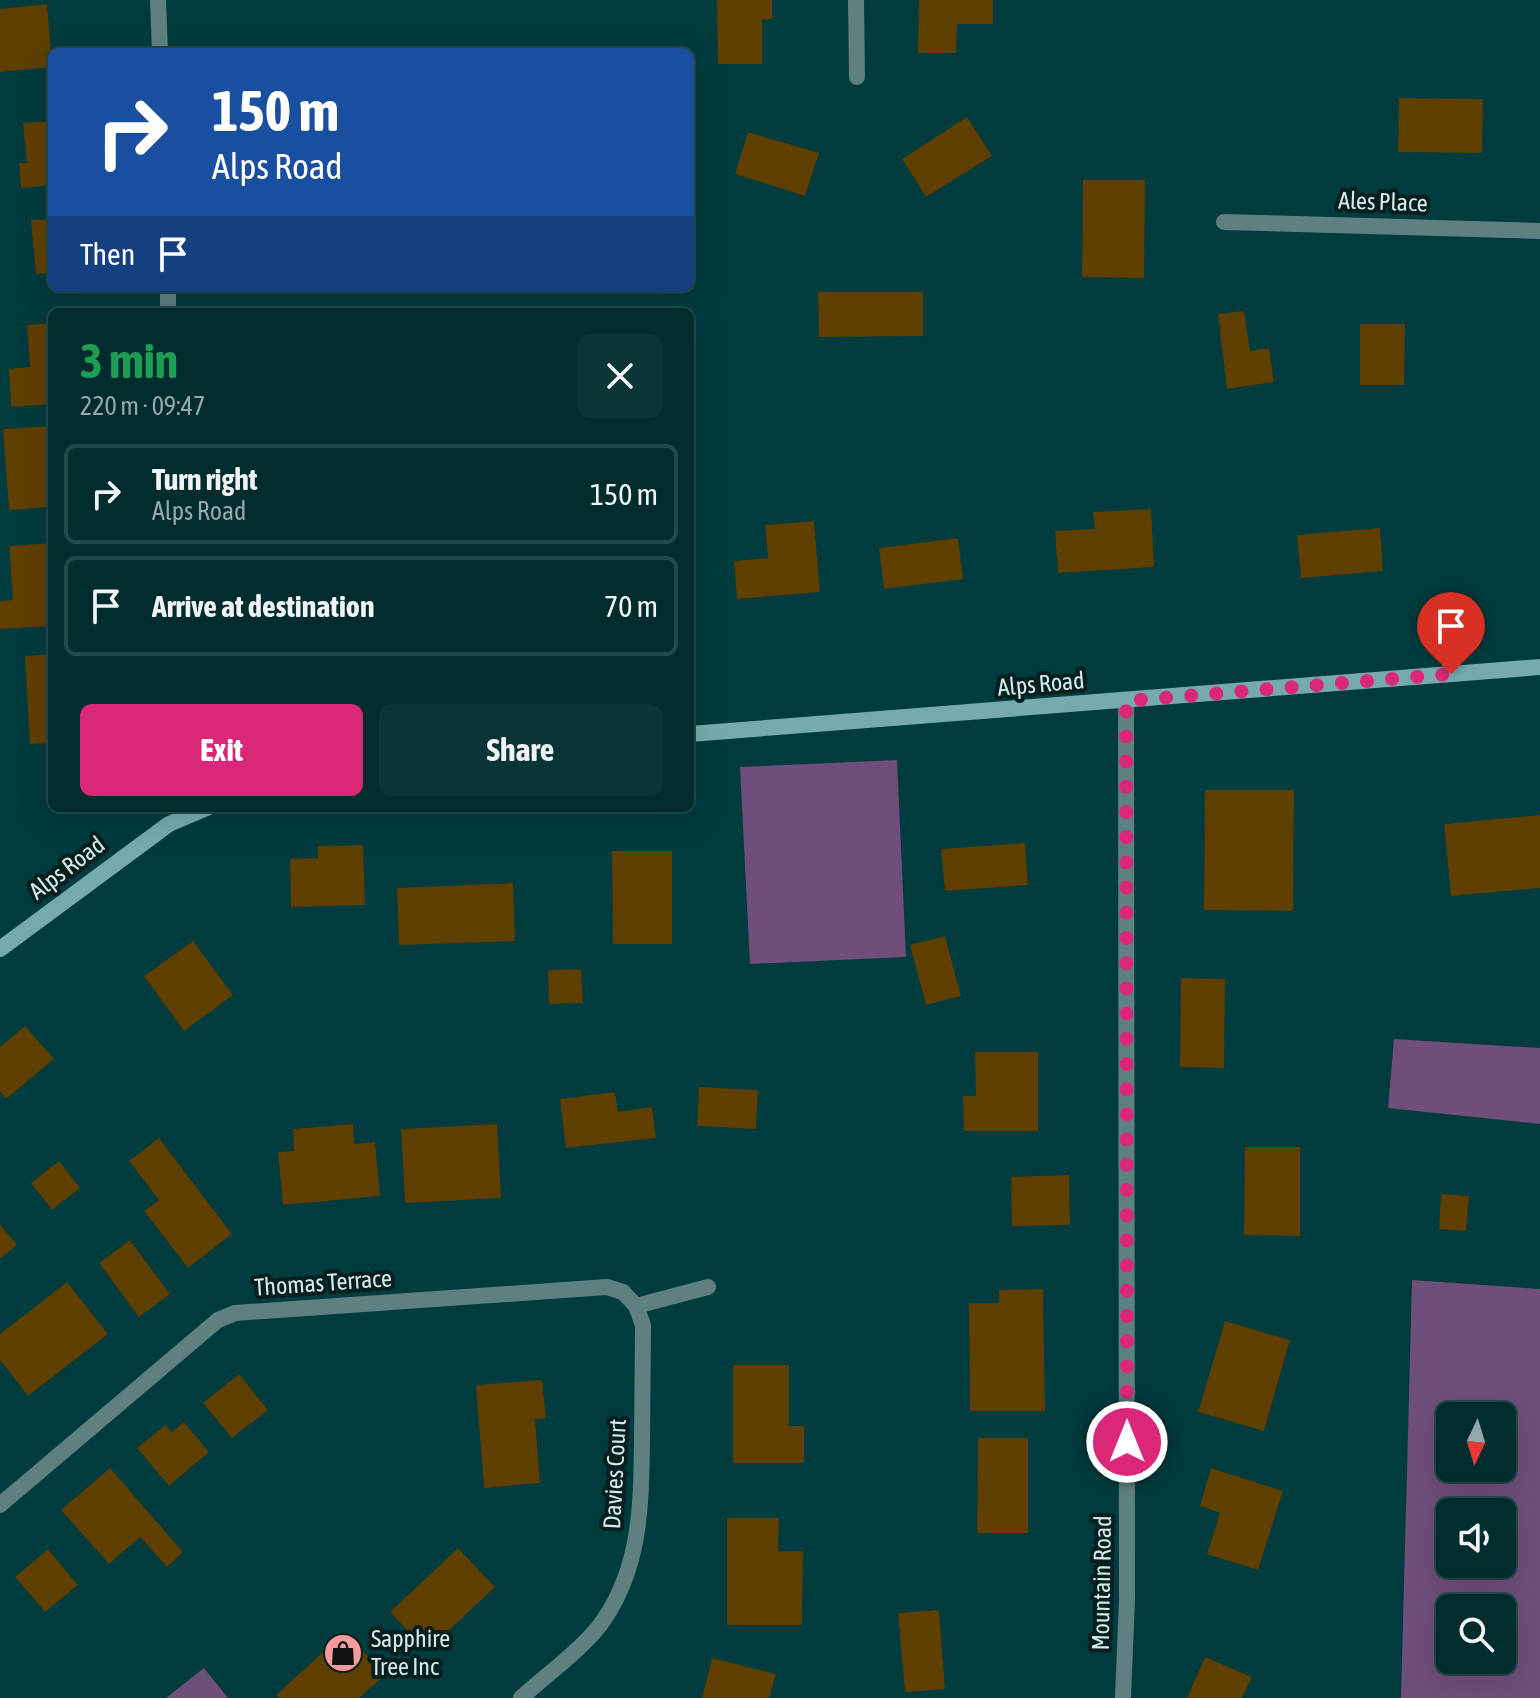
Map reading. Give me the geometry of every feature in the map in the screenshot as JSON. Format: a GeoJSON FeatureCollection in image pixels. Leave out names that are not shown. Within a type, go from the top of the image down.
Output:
{"type":"FeatureCollection","features":[{"type":"Feature","properties":{"kind":"main road","name":"Alps Road"},"geometry":{"type":"LineString","coordinates":[[694,734],[1540,667]]}},
{"type":"Feature","properties":{"kind":"main road","name":"Alps Road"},"geometry":{"type":"LineString","coordinates":[[0,949],[187,812]]}},
{"type":"Feature","properties":{"kind":"street"},"geometry":{"type":"LineString","coordinates":[[158,0],[160,48]]}},
{"type":"Feature","properties":{"kind":"street"},"geometry":{"type":"LineString","coordinates":[[856,0],[857,77]]}},
{"type":"Feature","properties":{"kind":"street","name":"Ales Place"},"geometry":{"type":"LineString","coordinates":[[1224,222],[1540,231]]}},
{"type":"Feature","properties":{"kind":"street","name":"Mountain Road"},"geometry":{"type":"LineString","coordinates":[[1123,1698],[1127,1599],[1126,701]]}},
{"type":"Feature","properties":{"kind":"street","name":"Thomas Terrace"},"geometry":{"type":"LineString","coordinates":[[0,1505],[218,1320],[235,1313],[607,1287],[623,1292],[636,1306]]}},
{"type":"Feature","properties":{"kind":"street"},"geometry":{"type":"LineString","coordinates":[[636,1306],[708,1287]]}},
{"type":"Feature","properties":{"kind":"street","name":"Davies Court"},"geometry":{"type":"LineString","coordinates":[[521,1698],[580,1646],[604,1620],[623,1588],[635,1551],[641,1512],[643,1325],[636,1306]]}},
{"type":"Feature","properties":{"kind":"shaded area"},"geometry":{"type":"Polygon","coordinates":[[[897,760],[906,957],[750,964],[740,767],[897,760]]]}},
{"type":"Feature","properties":{"kind":"shaded area"},"geometry":{"type":"Polygon","coordinates":[[[1394,1039],[1540,1048],[1540,1124],[1388,1108],[1394,1039]]]}},
{"type":"Feature","properties":{"kind":"shaded area"},"geometry":{"type":"Polygon","coordinates":[[[1412,1280],[1540,1289],[1540,1698],[1401,1698],[1412,1280]]]}},
{"type":"Feature","properties":{"kind":"shaded area"},"geometry":{"type":"Polygon","coordinates":[[[204,1668],[228,1698],[166,1698],[204,1668]]]}},
{"type":"Feature","properties":{"kind":"building"},"geometry":{"type":"Polygon","coordinates":[[[717,0],[772,0],[772,19],[762,19],[762,64],[718,64],[717,0]]]}},
{"type":"Feature","properties":{"kind":"building"},"geometry":{"type":"Polygon","coordinates":[[[919,0],[993,0],[993,24],[957,24],[956,53],[918,53],[919,0]]]}},
{"type":"Feature","properties":{"kind":"building"},"geometry":{"type":"Polygon","coordinates":[[[47,4],[50,48],[48,48],[48,67],[0,72],[0,9],[47,4]]]}},
{"type":"Feature","properties":{"kind":"building"},"geometry":{"type":"Polygon","coordinates":[[[1399,98],[1483,99],[1482,153],[1398,152],[1399,98]]]}},
{"type":"Feature","properties":{"kind":"building"},"geometry":{"type":"Polygon","coordinates":[[[967,117],[992,156],[926,197],[902,159],[967,117]]]}},
{"type":"Feature","properties":{"kind":"building"},"geometry":{"type":"Polygon","coordinates":[[[48,121],[48,185],[21,188],[19,163],[27,163],[23,123],[48,121]]]}},
{"type":"Feature","properties":{"kind":"building"},"geometry":{"type":"Polygon","coordinates":[[[748,132],[819,153],[805,196],[735,174],[748,132]]]}},
{"type":"Feature","properties":{"kind":"building"},"geometry":{"type":"Polygon","coordinates":[[[1083,180],[1145,180],[1144,278],[1082,277],[1083,180]]]}},
{"type":"Feature","properties":{"kind":"building"},"geometry":{"type":"Polygon","coordinates":[[[48,219],[48,273],[36,274],[31,220],[48,219]]]}},
{"type":"Feature","properties":{"kind":"building"},"geometry":{"type":"Polygon","coordinates":[[[818,292],[923,292],[923,336],[819,337],[818,292]]]}},
{"type":"Feature","properties":{"kind":"building"},"geometry":{"type":"Polygon","coordinates":[[[1244,311],[1250,351],[1269,348],[1274,382],[1227,389],[1218,314],[1244,311]]]}},
{"type":"Feature","properties":{"kind":"building"},"geometry":{"type":"Polygon","coordinates":[[[48,323],[48,404],[11,407],[9,369],[30,367],[27,325],[48,323]]]}},
{"type":"Feature","properties":{"kind":"building"},"geometry":{"type":"Polygon","coordinates":[[[1360,324],[1405,324],[1404,385],[1360,385],[1360,324]]]}},
{"type":"Feature","properties":{"kind":"building"},"geometry":{"type":"Polygon","coordinates":[[[48,426],[48,507],[9,510],[3,429],[48,426]]]}},
{"type":"Feature","properties":{"kind":"building"},"geometry":{"type":"Polygon","coordinates":[[[1151,509],[1154,567],[1058,573],[1055,531],[1095,529],[1093,512],[1151,509]]]}},
{"type":"Feature","properties":{"kind":"building"},"geometry":{"type":"Polygon","coordinates":[[[814,521],[820,592],[737,599],[734,561],[768,558],[765,525],[814,521]]]}},
{"type":"Feature","properties":{"kind":"building"},"geometry":{"type":"Polygon","coordinates":[[[1380,528],[1383,571],[1301,578],[1297,535],[1380,528]]]}},
{"type":"Feature","properties":{"kind":"building"},"geometry":{"type":"Polygon","coordinates":[[[958,538],[963,579],[884,589],[879,548],[958,538]]]}},
{"type":"Feature","properties":{"kind":"building"},"geometry":{"type":"Polygon","coordinates":[[[48,543],[48,626],[0,629],[0,601],[13,600],[9,546],[48,543]]]}},
{"type":"Feature","properties":{"kind":"building"},"geometry":{"type":"Polygon","coordinates":[[[48,654],[48,743],[30,744],[25,656],[48,654]]]}},
{"type":"Feature","properties":{"kind":"building"},"geometry":{"type":"Polygon","coordinates":[[[1205,790],[1294,790],[1293,911],[1204,910],[1205,790]]]}},
{"type":"Feature","properties":{"kind":"building"},"geometry":{"type":"Polygon","coordinates":[[[1540,815],[1540,888],[1451,896],[1444,824],[1540,815]]]}},
{"type":"Feature","properties":{"kind":"building"},"geometry":{"type":"Polygon","coordinates":[[[1025,843],[1028,885],[945,891],[941,849],[1025,843]]]}},
{"type":"Feature","properties":{"kind":"building"},"geometry":{"type":"Polygon","coordinates":[[[363,845],[365,905],[291,907],[290,859],[318,858],[318,846],[363,845]]]}},
{"type":"Feature","properties":{"kind":"building"},"geometry":{"type":"Polygon","coordinates":[[[612,851],[672,851],[672,944],[613,944],[612,851]]]}},
{"type":"Feature","properties":{"kind":"building"},"geometry":{"type":"Polygon","coordinates":[[[513,883],[515,941],[399,945],[397,888],[513,883]]]}},
{"type":"Feature","properties":{"kind":"building"},"geometry":{"type":"Polygon","coordinates":[[[945,936],[961,996],[926,1005],[910,945],[945,936]]]}},
{"type":"Feature","properties":{"kind":"building"},"geometry":{"type":"Polygon","coordinates":[[[193,941],[233,995],[184,1031],[144,976],[193,941]]]}},
{"type":"Feature","properties":{"kind":"building"},"geometry":{"type":"Polygon","coordinates":[[[581,969],[583,1003],[549,1004],[548,970],[581,969]]]}},
{"type":"Feature","properties":{"kind":"building"},"geometry":{"type":"Polygon","coordinates":[[[1181,978],[1225,979],[1224,1068],[1180,1067],[1181,978]]]}},
{"type":"Feature","properties":{"kind":"building"},"geometry":{"type":"Polygon","coordinates":[[[25,1026],[54,1059],[6,1099],[0,1091],[0,1047],[25,1026]]]}},
{"type":"Feature","properties":{"kind":"building"},"geometry":{"type":"Polygon","coordinates":[[[975,1052],[1038,1052],[1038,1131],[964,1131],[963,1096],[976,1096],[975,1052]]]}},
{"type":"Feature","properties":{"kind":"building"},"geometry":{"type":"Polygon","coordinates":[[[699,1087],[758,1090],[756,1129],[697,1126],[699,1087]]]}},
{"type":"Feature","properties":{"kind":"building"},"geometry":{"type":"Polygon","coordinates":[[[615,1092],[618,1112],[652,1107],[656,1138],[566,1148],[560,1099],[615,1092]]]}},
{"type":"Feature","properties":{"kind":"building"},"geometry":{"type":"Polygon","coordinates":[[[353,1124],[354,1144],[375,1142],[380,1196],[283,1205],[278,1152],[294,1151],[293,1129],[353,1124]]]}},
{"type":"Feature","properties":{"kind":"building"},"geometry":{"type":"Polygon","coordinates":[[[497,1124],[501,1198],[405,1203],[401,1129],[497,1124]]]}},
{"type":"Feature","properties":{"kind":"building"},"geometry":{"type":"Polygon","coordinates":[[[159,1138],[232,1234],[188,1268],[144,1211],[159,1200],[129,1161],[159,1138]]]}},
{"type":"Feature","properties":{"kind":"building"},"geometry":{"type":"Polygon","coordinates":[[[1245,1147],[1300,1147],[1300,1236],[1244,1235],[1245,1147]]]}},
{"type":"Feature","properties":{"kind":"building"},"geometry":{"type":"Polygon","coordinates":[[[59,1161],[80,1188],[52,1210],[31,1183],[59,1161]]]}},
{"type":"Feature","properties":{"kind":"building"},"geometry":{"type":"Polygon","coordinates":[[[1069,1175],[1070,1225],[1012,1226],[1011,1177],[1069,1175]]]}},
{"type":"Feature","properties":{"kind":"building"},"geometry":{"type":"Polygon","coordinates":[[[1441,1194],[1469,1196],[1466,1231],[1439,1229],[1441,1194]]]}},
{"type":"Feature","properties":{"kind":"building"},"geometry":{"type":"Polygon","coordinates":[[[0,1224],[17,1245],[0,1259],[0,1224]]]}},
{"type":"Feature","properties":{"kind":"building"},"geometry":{"type":"Polygon","coordinates":[[[130,1240],[170,1294],[139,1317],[99,1263],[130,1240]]]}},
{"type":"Feature","properties":{"kind":"building"},"geometry":{"type":"Polygon","coordinates":[[[67,1282],[108,1334],[28,1396],[0,1360],[0,1334],[67,1282]]]}},
{"type":"Feature","properties":{"kind":"building"},"geometry":{"type":"Polygon","coordinates":[[[1043,1289],[1045,1411],[970,1411],[969,1303],[999,1303],[999,1290],[1043,1289]]]}},
{"type":"Feature","properties":{"kind":"building"},"geometry":{"type":"Polygon","coordinates":[[[1225,1321],[1290,1340],[1264,1431],[1198,1412],[1225,1321]]]}},
{"type":"Feature","properties":{"kind":"building"},"geometry":{"type":"Polygon","coordinates":[[[733,1365],[789,1365],[789,1426],[804,1426],[804,1463],[733,1463],[733,1365]]]}},
{"type":"Feature","properties":{"kind":"building"},"geometry":{"type":"Polygon","coordinates":[[[239,1374],[268,1410],[232,1438],[203,1403],[239,1374]]]}},
{"type":"Feature","properties":{"kind":"building"},"geometry":{"type":"Polygon","coordinates":[[[542,1380],[546,1418],[535,1419],[540,1483],[484,1488],[476,1385],[542,1380]]]}},
{"type":"Feature","properties":{"kind":"building"},"geometry":{"type":"Polygon","coordinates":[[[184,1422],[209,1452],[169,1486],[137,1448],[165,1425],[172,1432],[184,1422]]]}},
{"type":"Feature","properties":{"kind":"building"},"geometry":{"type":"Polygon","coordinates":[[[978,1438],[1028,1438],[1028,1533],[977,1533],[978,1438]]]}},
{"type":"Feature","properties":{"kind":"building"},"geometry":{"type":"Polygon","coordinates":[[[110,1468],[183,1552],[167,1567],[140,1537],[109,1564],[61,1510],[110,1468]]]}},
{"type":"Feature","properties":{"kind":"building"},"geometry":{"type":"Polygon","coordinates":[[[1211,1468],[1283,1491],[1258,1570],[1207,1554],[1220,1513],[1200,1506],[1211,1468]]]}},
{"type":"Feature","properties":{"kind":"building"},"geometry":{"type":"Polygon","coordinates":[[[727,1518],[779,1518],[778,1551],[803,1551],[802,1625],[727,1625],[727,1518]]]}},
{"type":"Feature","properties":{"kind":"building"},"geometry":{"type":"Polygon","coordinates":[[[458,1548],[495,1587],[427,1651],[390,1612],[458,1548]]]}},
{"type":"Feature","properties":{"kind":"building"},"geometry":{"type":"Polygon","coordinates":[[[48,1549],[78,1585],[45,1612],[15,1577],[48,1549]]]}},
{"type":"Feature","properties":{"kind":"building"},"geometry":{"type":"Polygon","coordinates":[[[939,1610],[945,1689],[905,1692],[898,1613],[939,1610]]]}},
{"type":"Feature","properties":{"kind":"building","name":"Sapphire Tree Inc"},"geometry":{"type":"Polygon","coordinates":[[[345,1632],[385,1675],[359,1698],[279,1698],[276,1695],[345,1632]]]}},
{"type":"Feature","properties":{"kind":"building"},"geometry":{"type":"Polygon","coordinates":[[[1205,1657],[1252,1677],[1242,1698],[1187,1698],[1205,1657]]]}},
{"type":"Feature","properties":{"kind":"building"},"geometry":{"type":"Polygon","coordinates":[[[712,1658],[776,1674],[769,1698],[702,1698],[712,1658]]]}},
{"type":"Feature","properties":{"kind":"place","name":"Sapphire Tree Inc"},"geometry":{"type":"Point","coordinates":[343,1653]}},
{"type":"Feature","properties":{"kind":"route"},"geometry":{"type":"LineString","coordinates":[[1127,1442],[1126,701],[1451,674]]}}]}
